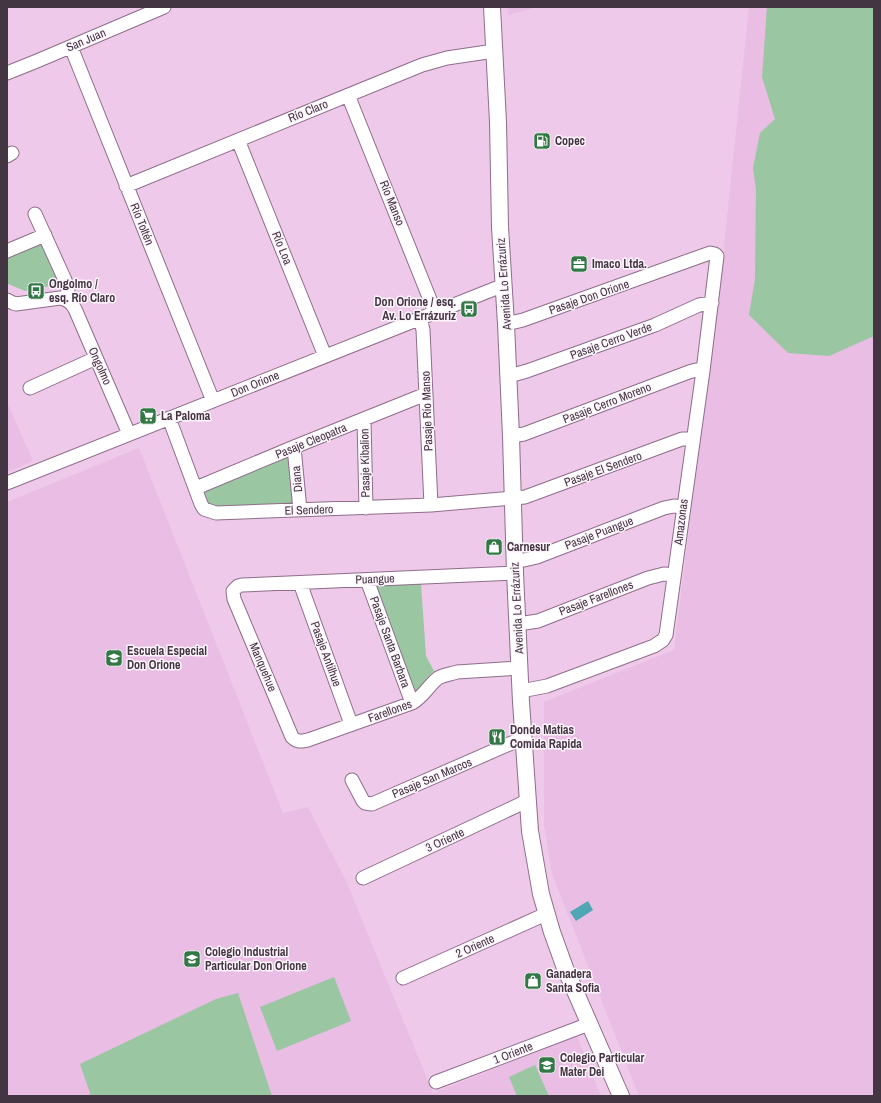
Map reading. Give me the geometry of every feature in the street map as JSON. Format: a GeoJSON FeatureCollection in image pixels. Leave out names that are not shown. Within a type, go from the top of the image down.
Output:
{"type":"FeatureCollection","features":[{"type":"Feature","properties":{"kind":"main road","name":"Avenida Lo Errázuriz"},"geometry":{"type":"LineString","coordinates":[[492,7],[498,122],[500,227],[509,376],[515,567],[527,801],[532,850],[546,914],[558,950],[621,1096]]}},
{"type":"Feature","properties":{"kind":"street","name":"San Juan"},"geometry":{"type":"LineString","coordinates":[[7,73],[164,7]]}},
{"type":"Feature","properties":{"kind":"street","name":"Río Toltén"},"geometry":{"type":"LineString","coordinates":[[71,47],[213,401]]}},
{"type":"Feature","properties":{"kind":"street","name":"Río Claro"},"geometry":{"type":"LineString","coordinates":[[126,186],[411,69],[447,58],[494,51]]}},
{"type":"Feature","properties":{"kind":"street","name":"Río Manso"},"geometry":{"type":"LineString","coordinates":[[348,95],[435,312]]}},
{"type":"Feature","properties":{"kind":"street","name":"Río Loa"},"geometry":{"type":"LineString","coordinates":[[238,140],[325,356]]}},
{"type":"Feature","properties":{"kind":"street","name":"Ongolmo"},"geometry":{"type":"LineString","coordinates":[[35,214],[65,280],[68,290],[67,300],[73,306],[129,434]]}},
{"type":"Feature","properties":{"kind":"street"},"geometry":{"type":"LineString","coordinates":[[7,251],[45,236]]}},
{"type":"Feature","properties":{"kind":"street","name":"Pasaje Don Orione"},"geometry":{"type":"LineString","coordinates":[[506,324],[523,320],[710,254],[716,254]]}},
{"type":"Feature","properties":{"kind":"street","name":"Amazonas"},"geometry":{"type":"LineString","coordinates":[[521,691],[547,686],[659,644],[663,640],[667,630],[692,439],[703,371],[717,259],[716,254]]}},
{"type":"Feature","properties":{"kind":"street","name":"Don Orione"},"geometry":{"type":"LineString","coordinates":[[7,483],[504,285]]}},
{"type":"Feature","properties":{"kind":"street"},"geometry":{"type":"LineString","coordinates":[[7,300],[16,304],[57,298],[67,300]]}},
{"type":"Feature","properties":{"kind":"street","name":"Pasaje Cerro Verde"},"geometry":{"type":"LineString","coordinates":[[509,376],[647,328],[703,304],[712,303]]}},
{"type":"Feature","properties":{"kind":"street","name":"Pasaje Río Manso"},"geometry":{"type":"LineString","coordinates":[[420,318],[423,330],[431,505]]}},
{"type":"Feature","properties":{"kind":"street"},"geometry":{"type":"LineString","coordinates":[[30,388],[96,358]]}},
{"type":"Feature","properties":{"kind":"street","name":"Pasaje Cerro Moreno"},"geometry":{"type":"LineString","coordinates":[[511,436],[524,434],[689,372],[696,370],[703,371]]}},
{"type":"Feature","properties":{"kind":"street","name":"Pasaje Cleopatra"},"geometry":{"type":"LineString","coordinates":[[196,488],[426,394]]}},
{"type":"Feature","properties":{"kind":"street","name":"El Sendero"},"geometry":{"type":"LineString","coordinates":[[169,418],[201,504],[204,509],[216,514],[431,505],[512,498]]}},
{"type":"Feature","properties":{"kind":"street","name":"Pasaje Kibalion"},"geometry":{"type":"LineString","coordinates":[[364,419],[366,508]]}},
{"type":"Feature","properties":{"kind":"street","name":"Pasaje El Sendero"},"geometry":{"type":"LineString","coordinates":[[512,498],[532,495],[682,439],[692,439]]}},
{"type":"Feature","properties":{"kind":"street","name":"Diana"},"geometry":{"type":"LineString","coordinates":[[294,447],[300,510]]}},
{"type":"Feature","properties":{"kind":"street","name":"Pasaje Puangue"},"geometry":{"type":"LineString","coordinates":[[515,567],[524,560],[537,557],[664,508],[674,506],[683,507]]}},
{"type":"Feature","properties":{"kind":"street","name":"Puangue"},"geometry":{"type":"LineString","coordinates":[[235,588],[242,585],[367,580],[515,567]]}},
{"type":"Feature","properties":{"kind":"street","name":"Pasaje Farellones"},"geometry":{"type":"LineString","coordinates":[[518,624],[538,621],[648,578],[664,574],[674,575]]}},
{"type":"Feature","properties":{"kind":"street","name":"Pasaje Santa Barbara"},"geometry":{"type":"LineString","coordinates":[[367,580],[412,704]]}},
{"type":"Feature","properties":{"kind":"street","name":"Pasaje Antilhue"},"geometry":{"type":"LineString","coordinates":[[300,583],[351,724]]}},
{"type":"Feature","properties":{"kind":"street","name":"Manquehue"},"geometry":{"type":"LineString","coordinates":[[235,588],[233,591],[234,599],[289,730],[292,737],[296,741],[300,741]]}},
{"type":"Feature","properties":{"kind":"street","name":"Farellones"},"geometry":{"type":"LineString","coordinates":[[300,741],[308,740],[412,704],[419,700],[439,678],[447,675],[457,672],[520,668]]}},
{"type":"Feature","properties":{"kind":"street","name":"Pasaje San Marcos"},"geometry":{"type":"LineString","coordinates":[[352,780],[363,801],[365,803],[372,804],[524,738]]}},
{"type":"Feature","properties":{"kind":"street","name":"3 Oriente"},"geometry":{"type":"LineString","coordinates":[[363,878],[527,801]]}},
{"type":"Feature","properties":{"kind":"street","name":"2 Oriente"},"geometry":{"type":"LineString","coordinates":[[403,978],[546,914]]}},
{"type":"Feature","properties":{"kind":"street","name":"1 Oriente"},"geometry":{"type":"LineString","coordinates":[[436,1082],[589,1024]]}},
{"type":"Feature","properties":{"kind":"shaded area"},"geometry":{"type":"Polygon","coordinates":[[[508,7],[537,7],[508,15],[508,7]]]}},
{"type":"Feature","properties":{"kind":"shaded area"},"geometry":{"type":"Polygon","coordinates":[[[749,7],[874,7],[874,1096],[639,1096],[552,874],[544,824],[544,702],[674,650],[724,245],[749,7]]]}},
{"type":"Feature","properties":{"kind":"shaded area"},"geometry":{"type":"Polygon","coordinates":[[[7,402],[33,461],[7,472],[7,402]]]}},
{"type":"Feature","properties":{"kind":"shaded area"},"geometry":{"type":"Polygon","coordinates":[[[139,448],[283,813],[308,807],[346,881],[433,1093],[577,1036],[601,1096],[7,1096],[7,502],[139,448]]]}},
{"type":"Feature","properties":{"kind":"green space"},"geometry":{"type":"Polygon","coordinates":[[[767,7],[874,7],[874,336],[829,356],[788,353],[749,315],[755,279],[756,190],[753,168],[760,133],[775,119],[762,77],[767,7]]]}},
{"type":"Feature","properties":{"kind":"green space"},"geometry":{"type":"Polygon","coordinates":[[[41,241],[60,286],[50,286],[25,291],[8,284],[7,254],[41,241]]]}},
{"type":"Feature","properties":{"kind":"green space"},"geometry":{"type":"Polygon","coordinates":[[[289,454],[295,506],[219,509],[208,504],[200,490],[289,454]]]}},
{"type":"Feature","properties":{"kind":"green space"},"geometry":{"type":"Polygon","coordinates":[[[421,584],[426,656],[434,671],[412,694],[374,586],[421,584]]]}},
{"type":"Feature","properties":{"kind":"green space"},"geometry":{"type":"Polygon","coordinates":[[[334,977],[351,1021],[277,1051],[260,1007],[334,977]]]}},
{"type":"Feature","properties":{"kind":"green space"},"geometry":{"type":"Polygon","coordinates":[[[238,993],[272,1096],[91,1096],[80,1064],[216,999],[238,993]]]}},
{"type":"Feature","properties":{"kind":"green space"},"geometry":{"type":"Polygon","coordinates":[[[535,1065],[549,1096],[517,1096],[509,1077],[535,1065]]]}},
{"type":"Feature","properties":{"kind":"water"},"geometry":{"type":"Polygon","coordinates":[[[588,901],[593,910],[576,921],[570,912],[588,901]]]}},
{"type":"Feature","properties":{"kind":"place","name":"Copec"},"geometry":{"type":"Point","coordinates":[542,141]}},
{"type":"Feature","properties":{"kind":"place","name":"Imaco Ltda."},"geometry":{"type":"Point","coordinates":[579,264]}},
{"type":"Feature","properties":{"kind":"place","name":"Ongolmo / esq. Río Claro"},"geometry":{"type":"Point","coordinates":[36,291]}},
{"type":"Feature","properties":{"kind":"place","name":"Don Orione / esq. Av. Lo Errázuriz"},"geometry":{"type":"Point","coordinates":[469,309]}},
{"type":"Feature","properties":{"kind":"place","name":"La Paloma"},"geometry":{"type":"Point","coordinates":[148,416]}},
{"type":"Feature","properties":{"kind":"place","name":"Carnesur"},"geometry":{"type":"Point","coordinates":[494,547]}},
{"type":"Feature","properties":{"kind":"place","name":"Escuela Especial Don Orione"},"geometry":{"type":"Point","coordinates":[114,658]}},
{"type":"Feature","properties":{"kind":"place","name":"Donde Matias Comida Rapida"},"geometry":{"type":"Point","coordinates":[497,737]}},
{"type":"Feature","properties":{"kind":"place","name":"Colegio Industrial Particular Don Orione"},"geometry":{"type":"Point","coordinates":[192,959]}},
{"type":"Feature","properties":{"kind":"place","name":"Ganadera Santa Sofia"},"geometry":{"type":"Point","coordinates":[533,981]}},
{"type":"Feature","properties":{"kind":"place","name":"Colegio Particular Mater Dei"},"geometry":{"type":"Point","coordinates":[547,1065]}}]}
